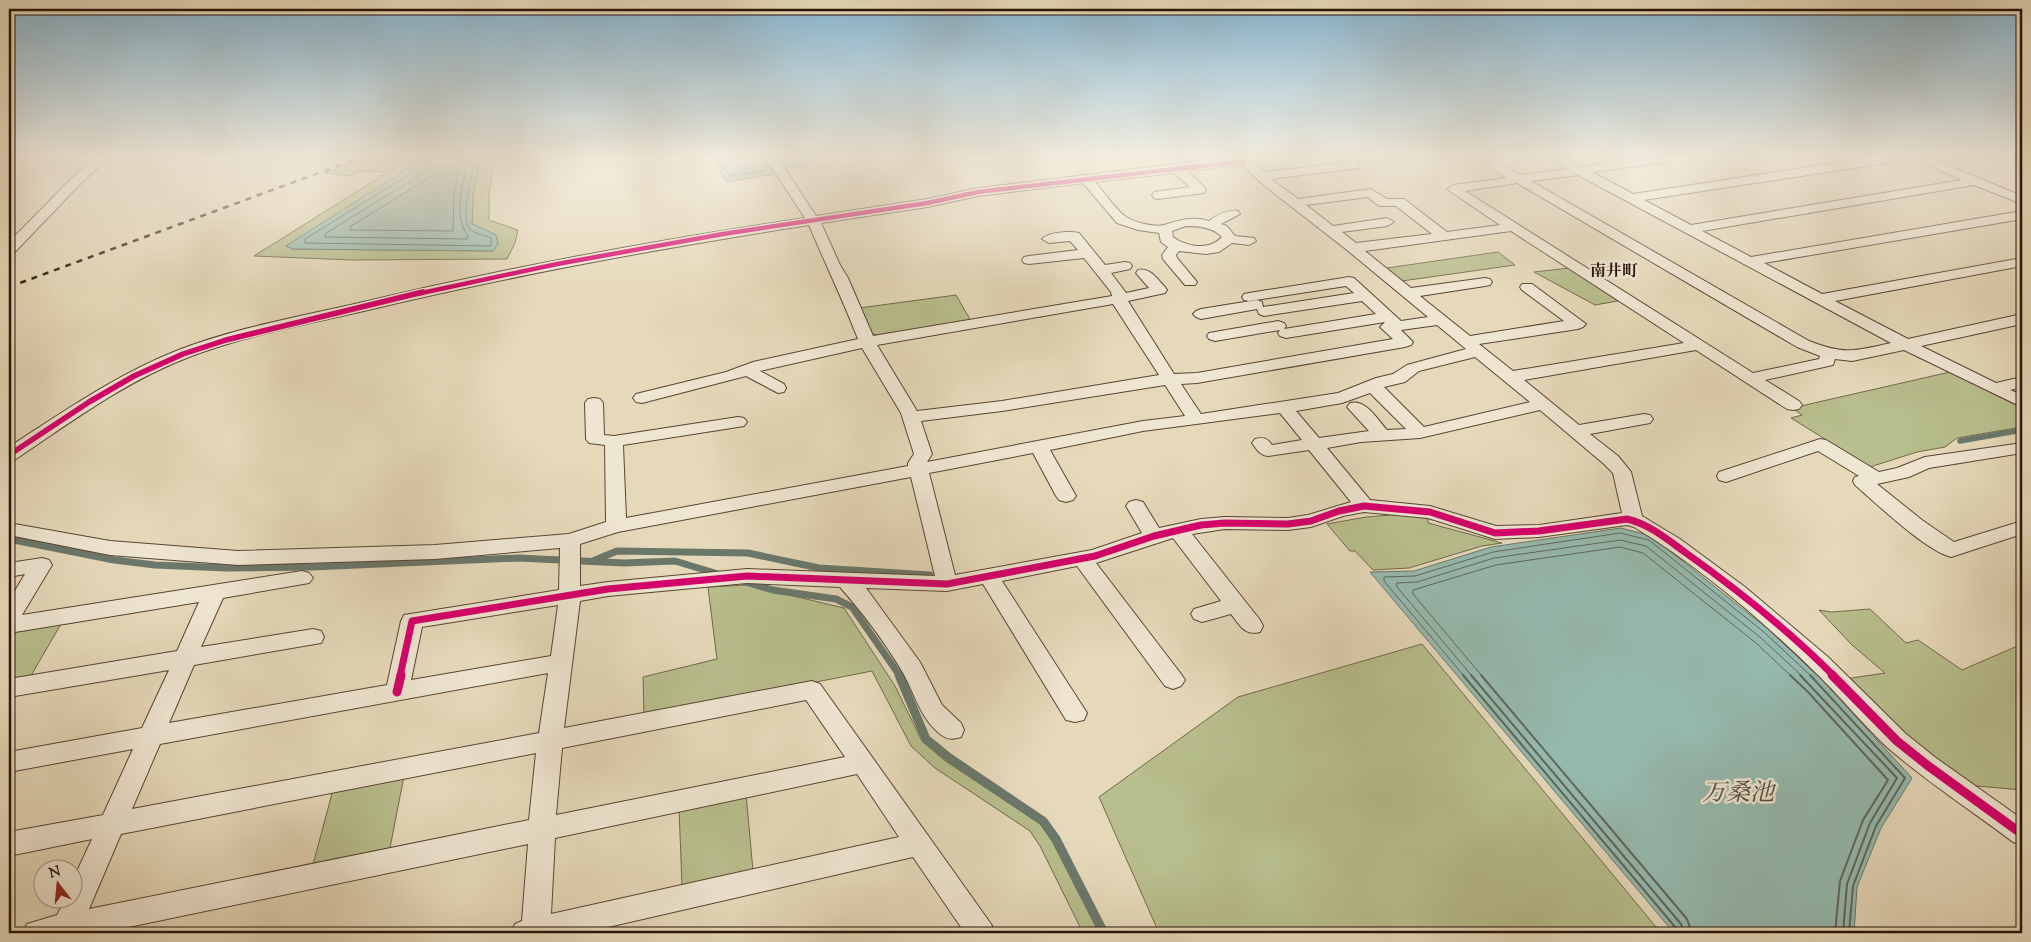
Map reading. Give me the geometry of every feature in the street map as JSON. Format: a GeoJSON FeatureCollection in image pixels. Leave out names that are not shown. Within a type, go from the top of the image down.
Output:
{"type":"FeatureCollection","features":[{"type":"Feature","properties":{"kind":"street"},"geometry":{"type":"LineString","coordinates":[[9,250],[57,201]]}},
{"type":"Feature","properties":{"kind":"street"},"geometry":{"type":"LineString","coordinates":[[800,201],[812,220],[841,278],[867,342],[894,385],[911,417],[922,454],[917,463],[918,469],[947,584]]}},
{"type":"Feature","properties":{"kind":"street"},"geometry":{"type":"LineString","coordinates":[[9,456],[89,402],[134,376],[183,354],[226,340],[411,295],[548,266],[812,220],[936,201]]}},
{"type":"Feature","properties":{"kind":"street"},"geometry":{"type":"LineString","coordinates":[[1105,201],[1122,220],[1129,223],[1164,230],[1182,223],[1199,222],[1212,225],[1227,232],[1228,239],[1225,244],[1212,249],[1193,250],[1176,246],[1166,239],[1164,230]]}},
{"type":"Feature","properties":{"kind":"street"},"geometry":{"type":"LineString","coordinates":[[1293,201],[1510,376],[1622,472],[1633,520]]}},
{"type":"Feature","properties":{"kind":"street"},"geometry":{"type":"LineString","coordinates":[[1296,203],[1311,201]]}},
{"type":"Feature","properties":{"kind":"street"},"geometry":{"type":"LineString","coordinates":[[1381,201],[1384,203],[1398,202],[1444,236]]}},
{"type":"Feature","properties":{"kind":"street"},"geometry":{"type":"LineString","coordinates":[[1472,201],[1793,405]]}},
{"type":"Feature","properties":{"kind":"street"},"geometry":{"type":"LineString","coordinates":[[1555,201],[1803,344],[1828,354],[1852,356],[2022,320]]}},
{"type":"Feature","properties":{"kind":"street"},"geometry":{"type":"LineString","coordinates":[[1636,201],[1905,344],[2022,402]]}},
{"type":"Feature","properties":{"kind":"street"},"geometry":{"type":"LineString","coordinates":[[1688,229],[1860,201]]}},
{"type":"Feature","properties":{"kind":"street"},"geometry":{"type":"LineString","coordinates":[[1212,225],[1221,218],[1233,214]]}},
{"type":"Feature","properties":{"kind":"street"},"geometry":{"type":"LineString","coordinates":[[1750,261],[2022,215]]}},
{"type":"Feature","properties":{"kind":"street"},"geometry":{"type":"LineString","coordinates":[[1330,230],[1387,222]]}},
{"type":"Feature","properties":{"kind":"street"},"geometry":{"type":"LineString","coordinates":[[1353,248],[1514,227]]}},
{"type":"Feature","properties":{"kind":"street"},"geometry":{"type":"LineString","coordinates":[[1050,239],[1074,236],[1088,253],[1118,291],[1121,305],[1196,420]]}},
{"type":"Feature","properties":{"kind":"street"},"geometry":{"type":"LineString","coordinates":[[1228,239],[1248,241]]}},
{"type":"Feature","properties":{"kind":"street"},"geometry":{"type":"LineString","coordinates":[[1176,246],[1169,255],[1170,260],[1190,282]]}},
{"type":"Feature","properties":{"kind":"street"},"geometry":{"type":"LineString","coordinates":[[1029,260],[1088,253]]}},
{"type":"Feature","properties":{"kind":"street"},"geometry":{"type":"LineString","coordinates":[[1820,299],[2022,262]]}},
{"type":"Feature","properties":{"kind":"street"},"geometry":{"type":"LineString","coordinates":[[1101,270],[1125,266]]}},
{"type":"Feature","properties":{"kind":"street"},"geometry":{"type":"LineString","coordinates":[[642,398],[732,376],[776,361],[867,342],[1050,312],[1160,290],[1143,273]]}},
{"type":"Feature","properties":{"kind":"street"},"geometry":{"type":"LineString","coordinates":[[1312,358],[1249,297],[1349,281],[1393,321]]}},
{"type":"Feature","properties":{"kind":"street"},"geometry":{"type":"LineString","coordinates":[[1408,293],[1484,282]]}},
{"type":"Feature","properties":{"kind":"street"},"geometry":{"type":"LineString","coordinates":[[9,529],[110,548],[238,558],[435,552],[570,544],[616,526],[1143,426],[1285,408],[1342,398],[1399,378],[1413,368],[1472,346],[1578,324],[1528,287]]}},
{"type":"Feature","properties":{"kind":"street"},"geometry":{"type":"LineString","coordinates":[[1201,314],[1261,308]]}},
{"type":"Feature","properties":{"kind":"street"},"geometry":{"type":"LineString","coordinates":[[1215,336],[1393,321],[1440,320]]}},
{"type":"Feature","properties":{"kind":"street"},"geometry":{"type":"LineString","coordinates":[[911,417],[1032,401],[1106,387],[1168,379],[1197,378],[1405,342],[1388,328],[1393,321]]}},
{"type":"Feature","properties":{"kind":"street"},"geometry":{"type":"LineString","coordinates":[[1510,376],[1698,345]]}},
{"type":"Feature","properties":{"kind":"street"},"geometry":{"type":"LineString","coordinates":[[1751,378],[1827,362],[1828,354]]}},
{"type":"Feature","properties":{"kind":"street"},"geometry":{"type":"LineString","coordinates":[[747,370],[778,388]]}},
{"type":"Feature","properties":{"kind":"street"},"geometry":{"type":"LineString","coordinates":[[1995,388],[2022,382]]}},
{"type":"Feature","properties":{"kind":"street"},"geometry":{"type":"LineString","coordinates":[[1373,386],[1420,433]]}},
{"type":"Feature","properties":{"kind":"street"},"geometry":{"type":"LineString","coordinates":[[594,403],[595,439],[614,441],[738,422]]}},
{"type":"Feature","properties":{"kind":"street"},"geometry":{"type":"LineString","coordinates":[[1261,443],[1268,451],[1361,437],[1420,433],[1543,404]]}},
{"type":"Feature","properties":{"kind":"street"},"geometry":{"type":"LineString","coordinates":[[1356,407],[1383,436]]}},
{"type":"Feature","properties":{"kind":"street"},"geometry":{"type":"LineString","coordinates":[[1285,408],[1364,506]]}},
{"type":"Feature","properties":{"kind":"street"},"geometry":{"type":"LineString","coordinates":[[1576,431],[1644,419]]}},
{"type":"Feature","properties":{"kind":"street"},"geometry":{"type":"LineString","coordinates":[[614,441],[616,526]]}},
{"type":"Feature","properties":{"kind":"street"},"geometry":{"type":"LineString","coordinates":[[1726,476],[1820,444],[1876,478]]}},
{"type":"Feature","properties":{"kind":"street"},"geometry":{"type":"LineString","coordinates":[[1039,446],[1066,496]]}},
{"type":"Feature","properties":{"kind":"street"},"geometry":{"type":"LineString","coordinates":[[2022,448],[1925,462],[1902,474],[1862,481],[1915,524],[1951,550],[2022,527]]}},
{"type":"Feature","properties":{"kind":"street"},"geometry":{"type":"LineString","coordinates":[[1136,506],[1154,536]]}},
{"type":"Feature","properties":{"kind":"street"},"geometry":{"type":"LineString","coordinates":[[397,692],[412,621],[571,585],[608,589],[748,576],[947,584],[1096,556],[1154,536],[1178,530],[1225,523],[1288,524],[1311,521],[1339,510],[1364,506],[1430,512],[1495,534],[1539,531],[1618,519],[1633,520],[1668,540],[1769,618],[1821,664],[1894,739],[2022,834]]}},
{"type":"Feature","properties":{"kind":"street"},"geometry":{"type":"LineString","coordinates":[[1178,530],[1252,626]]}},
{"type":"Feature","properties":{"kind":"street"},"geometry":{"type":"LineString","coordinates":[[570,544],[571,585],[550,740],[532,932],[919,844]]}},
{"type":"Feature","properties":{"kind":"street"},"geometry":{"type":"LineString","coordinates":[[1082,558],[1173,680]]}},
{"type":"Feature","properties":{"kind":"street"},"geometry":{"type":"LineString","coordinates":[[9,570],[42,565],[9,618]]}},
{"type":"Feature","properties":{"kind":"street"},"geometry":{"type":"LineString","coordinates":[[989,577],[1075,713]]}},
{"type":"Feature","properties":{"kind":"street"},"geometry":{"type":"LineString","coordinates":[[9,625],[302,578]]}},
{"type":"Feature","properties":{"kind":"street"},"geometry":{"type":"LineString","coordinates":[[846,580],[866,602],[906,661],[934,711],[952,730]]}},
{"type":"Feature","properties":{"kind":"street"},"geometry":{"type":"LineString","coordinates":[[65,930],[214,593]]}},
{"type":"Feature","properties":{"kind":"street"},"geometry":{"type":"LineString","coordinates":[[1202,614],[1236,605]]}},
{"type":"Feature","properties":{"kind":"street"},"geometry":{"type":"LineString","coordinates":[[9,688],[313,638]]}},
{"type":"Feature","properties":{"kind":"street"},"geometry":{"type":"LineString","coordinates":[[9,762],[562,662]]}},
{"type":"Feature","properties":{"kind":"street"},"geometry":{"type":"LineString","coordinates":[[9,844],[812,690],[981,933]]}},
{"type":"Feature","properties":{"kind":"street"},"geometry":{"type":"LineString","coordinates":[[36,933],[65,930],[863,763]]}},
{"type":"Feature","properties":{"kind":"green space"},"geometry":{"type":"Polygon","coordinates":[[[342,201],[357,201],[287,246],[293,249],[493,251],[496,235],[472,224],[473,201],[489,201],[489,220],[518,230],[515,243],[507,259],[352,260],[254,256],[342,201]]]}},
{"type":"Feature","properties":{"kind":"green space"},"geometry":{"type":"Polygon","coordinates":[[[1498,252],[1515,265],[1402,281],[1387,268],[1498,252]]]}},
{"type":"Feature","properties":{"kind":"green space"},"geometry":{"type":"Polygon","coordinates":[[[1570,268],[1623,300],[1595,305],[1534,272],[1570,268]]]}},
{"type":"Feature","properties":{"kind":"green space"},"geometry":{"type":"Polygon","coordinates":[[[956,295],[971,321],[877,335],[870,333],[859,308],[956,295]]]}},
{"type":"Feature","properties":{"kind":"green space"},"geometry":{"type":"Polygon","coordinates":[[[1950,372],[2022,408],[2022,427],[1957,438],[1945,447],[1917,452],[1870,467],[1791,418],[1802,415],[1792,408],[1950,372]]]}},
{"type":"Feature","properties":{"kind":"green space"},"geometry":{"type":"Polygon","coordinates":[[[1404,514],[1428,519],[1428,523],[1502,543],[1482,546],[1409,568],[1373,570],[1355,551],[1350,551],[1327,524],[1366,517],[1404,514]]]}},
{"type":"Feature","properties":{"kind":"green space"},"geometry":{"type":"Polygon","coordinates":[[[747,585],[844,608],[895,686],[922,741],[944,760],[1040,824],[1052,841],[1099,933],[1083,933],[1040,846],[1030,831],[935,768],[911,746],[872,671],[644,716],[643,677],[717,659],[708,587],[747,585]]]}},
{"type":"Feature","properties":{"kind":"green space"},"geometry":{"type":"Polygon","coordinates":[[[1870,609],[1906,643],[1918,640],[1962,670],[2022,644],[2022,790],[1966,785],[1902,739],[1845,679],[1885,673],[1852,645],[1819,610],[1832,612],[1870,609]]]}},
{"type":"Feature","properties":{"kind":"green space"},"geometry":{"type":"Polygon","coordinates":[[[61,624],[29,679],[9,682],[9,632],[61,624]]]}},
{"type":"Feature","properties":{"kind":"green space"},"geometry":{"type":"Polygon","coordinates":[[[1422,644],[1661,933],[1159,933],[1099,797],[1238,697],[1422,644]]]}},
{"type":"Feature","properties":{"kind":"green space"},"geometry":{"type":"Polygon","coordinates":[[[404,776],[389,853],[312,868],[333,790],[404,776]]]}},
{"type":"Feature","properties":{"kind":"green space"},"geometry":{"type":"Polygon","coordinates":[[[746,794],[753,871],[682,886],[679,808],[746,794]]]}},
{"type":"Feature","properties":{"kind":"water"},"geometry":{"type":"Polygon","coordinates":[[[357,201],[473,201],[472,224],[496,235],[498,244],[493,251],[293,249],[286,246],[357,201]]]}},
{"type":"Feature","properties":{"kind":"water","name":"万桑池"},"geometry":{"type":"Polygon","coordinates":[[[1621,528],[1651,536],[1768,629],[1821,679],[1912,778],[1881,828],[1857,887],[1854,933],[1674,933],[1370,572],[1414,571],[1491,547],[1621,528]]]}},
{"type":"Feature","properties":{"kind":"waterway"},"geometry":{"type":"LineString","coordinates":[[1960,441],[2022,430]]}},
{"type":"Feature","properties":{"kind":"waterway"},"geometry":{"type":"LineString","coordinates":[[9,539],[114,560],[155,565],[227,568],[312,567],[518,558],[624,563],[675,561],[718,574]]}},
{"type":"Feature","properties":{"kind":"waterway"},"geometry":{"type":"LineString","coordinates":[[595,560],[617,551],[748,553],[819,568],[930,575]]}},
{"type":"Feature","properties":{"kind":"waterway"},"geometry":{"type":"LineString","coordinates":[[742,581],[773,590],[836,599],[852,607],[900,676]]}},
{"type":"Feature","properties":{"kind":"waterway"},"geometry":{"type":"LineString","coordinates":[[899,675],[926,739],[948,757],[1043,821],[1056,839],[1104,933]]}},
{"type":"Feature","properties":{"kind":"railway"},"geometry":{"type":"LineString","coordinates":[[9,287],[243,201]]}},
{"type":"Feature","properties":{"kind":"cycle path"},"geometry":{"type":"LineString","coordinates":[[9,455],[89,402],[134,376],[183,354],[226,340],[411,295],[557,264],[723,234],[936,201]]}},
{"type":"Feature","properties":{"kind":"cycle path"},"geometry":{"type":"LineString","coordinates":[[397,692],[412,621],[608,589],[747,576],[947,584],[1095,556],[1154,536],[1201,525],[1225,523],[1288,524],[1311,521],[1339,511],[1364,506],[1430,512],[1495,533],[1539,531],[1627,519],[1640,522],[1650,528],[1738,592],[1820,663],[1897,741],[2022,834]]}},
{"type":"Feature","properties":{"kind":"district","name":"南井町"},"geometry":{"type":"Point","coordinates":[1614,272]}}]}
